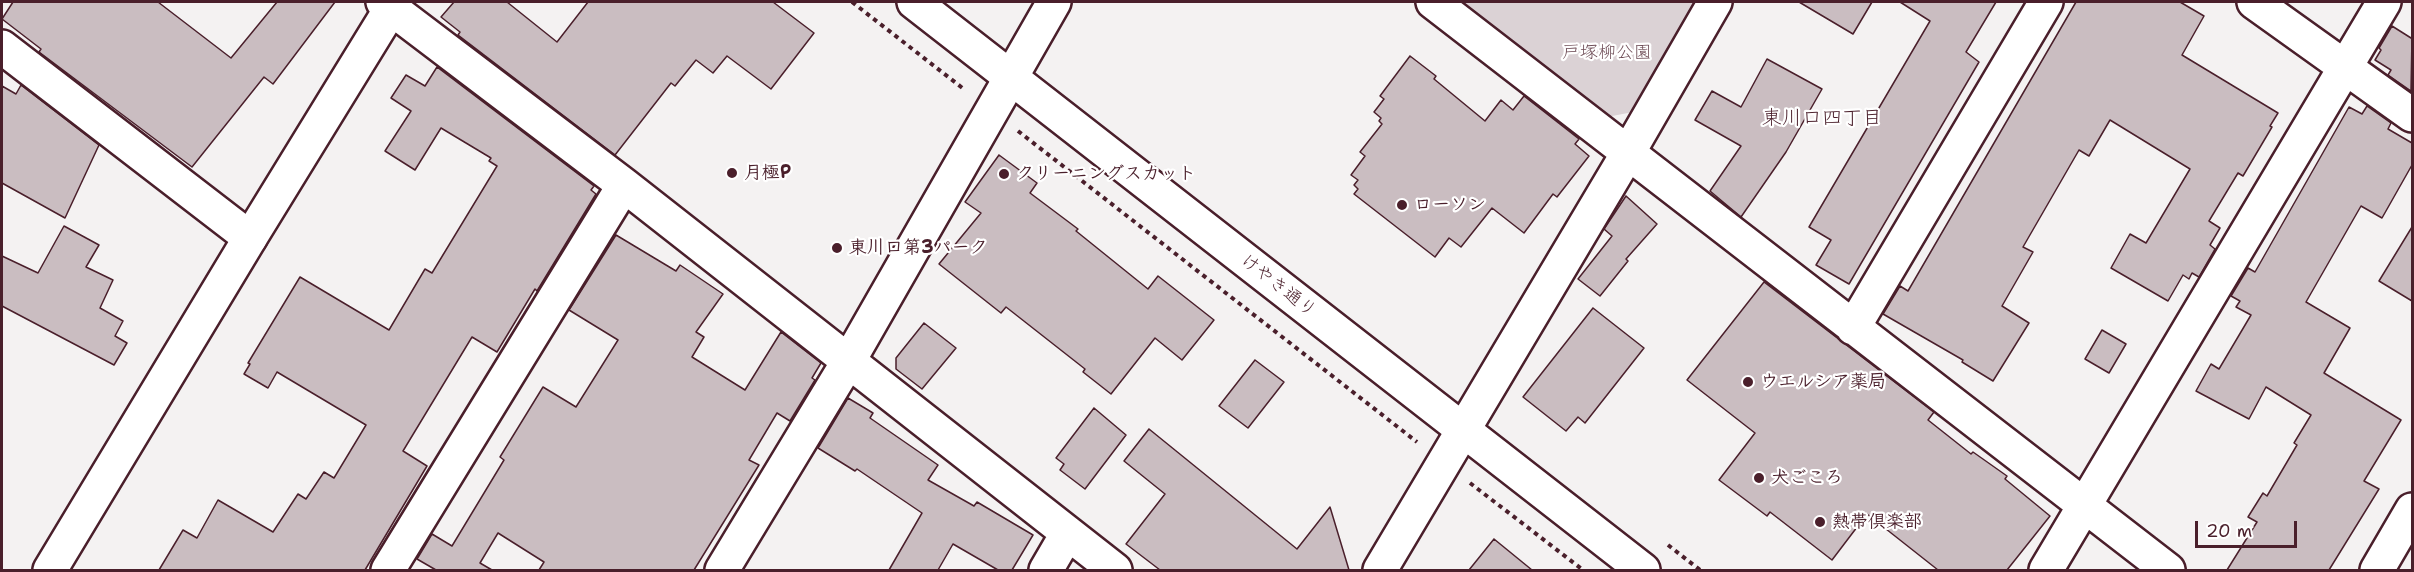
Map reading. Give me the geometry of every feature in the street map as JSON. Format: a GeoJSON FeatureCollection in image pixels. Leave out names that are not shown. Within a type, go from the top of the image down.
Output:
{"type":"FeatureCollection","features":[{"type":"Feature","properties":{"kind":"street","name":"けやき通り"},"geometry":{"type":"LineString","coordinates":[[914,2],[1643,570]]}},
{"type":"Feature","properties":{"kind":"street"},"geometry":{"type":"LineString","coordinates":[[722,570],[848,362],[1054,2]]}},
{"type":"Feature","properties":{"kind":"street"},"geometry":{"type":"LineString","coordinates":[[1433,2],[2168,570]]}},
{"type":"Feature","properties":{"kind":"street"},"geometry":{"type":"LineString","coordinates":[[1380,570],[1629,153],[1715,2]]}},
{"type":"Feature","properties":{"kind":"street"},"geometry":{"type":"LineString","coordinates":[[1853,328],[2046,2]]}},
{"type":"Feature","properties":{"kind":"street"},"geometry":{"type":"LineString","coordinates":[[2254,2],[2412,115]]}},
{"type":"Feature","properties":{"kind":"street"},"geometry":{"type":"LineString","coordinates":[[2046,570],[2384,2]]}},
{"type":"Feature","properties":{"kind":"street"},"geometry":{"type":"LineString","coordinates":[[50,570],[389,4],[1115,570]]}},
{"type":"Feature","properties":{"kind":"street"},"geometry":{"type":"LineString","coordinates":[[2,47],[250,238]]}},
{"type":"Feature","properties":{"kind":"street"},"geometry":{"type":"LineString","coordinates":[[388,570],[624,185]]}},
{"type":"Feature","properties":{"kind":"street"},"geometry":{"type":"LineString","coordinates":[[2377,570],[2412,510]]}},
{"type":"Feature","properties":{"kind":"street"},"geometry":{"type":"LineString","coordinates":[[1046,570],[1067,534]]}},
{"type":"Feature","properties":{"kind":"path"},"geometry":{"type":"LineString","coordinates":[[852,2],[1583,570]]}},
{"type":"Feature","properties":{"kind":"green space","name":"戸塚柳公園"},"geometry":{"type":"Polygon","coordinates":[[[1460,2],[1698,2],[1633,112],[1607,117],[1460,2]]]}},
{"type":"Feature","properties":{"kind":"building"},"geometry":{"type":"Polygon","coordinates":[[[13,2],[158,2],[231,58],[277,2],[335,2],[273,84],[264,77],[192,167],[39,52],[41,49],[2,19],[13,2]]]}},
{"type":"Feature","properties":{"kind":"building"},"geometry":{"type":"Polygon","coordinates":[[[454,2],[507,2],[557,42],[588,2],[773,2],[814,33],[771,89],[727,56],[713,73],[696,60],[675,86],[671,83],[615,155],[458,35],[460,32],[441,17],[454,2]]]}},
{"type":"Feature","properties":{"kind":"building"},"geometry":{"type":"Polygon","coordinates":[[[1799,2],[1872,2],[1853,34],[1799,2]]]}},
{"type":"Feature","properties":{"kind":"building"},"geometry":{"type":"Polygon","coordinates":[[[1900,2],[1996,2],[1966,52],[1979,62],[1849,284],[1816,265],[1831,240],[1809,227],[1930,21],[1900,2]]]}},
{"type":"Feature","properties":{"kind":"building"},"geometry":{"type":"Polygon","coordinates":[[[2076,2],[2180,2],[2204,16],[2182,55],[2278,113],[2243,176],[2238,173],[2209,221],[2220,228],[2210,245],[2215,249],[2199,277],[2192,273],[2189,279],[2183,275],[2168,301],[2111,268],[2130,234],[2146,243],[2190,169],[2110,120],[2089,156],[2079,150],[2023,247],[2033,252],[2002,306],[2029,323],[1993,381],[1962,362],[1963,360],[1883,314],[1900,286],[1908,291],[2076,2]]]}},
{"type":"Feature","properties":{"kind":"building"},"geometry":{"type":"Polygon","coordinates":[[[2392,26],[2412,37],[2411,91],[2388,75],[2391,70],[2375,60],[2392,26]]]}},
{"type":"Feature","properties":{"kind":"building"},"geometry":{"type":"Polygon","coordinates":[[[1410,56],[1436,76],[1434,79],[1485,121],[1501,100],[1513,110],[1524,96],[1579,139],[1575,144],[1589,156],[1557,197],[1553,194],[1524,233],[1492,208],[1461,247],[1449,238],[1435,257],[1354,194],[1358,189],[1354,185],[1358,180],[1351,175],[1365,156],[1360,152],[1382,124],[1379,121],[1381,118],[1374,112],[1384,99],[1380,96],[1410,56]]]}},
{"type":"Feature","properties":{"kind":"building"},"geometry":{"type":"Polygon","coordinates":[[[1767,59],[1822,89],[1786,152],[1741,217],[1710,191],[1741,146],[1695,120],[1712,91],[1741,107],[1767,59]]]}},
{"type":"Feature","properties":{"kind":"building"},"geometry":{"type":"Polygon","coordinates":[[[437,67],[594,186],[591,190],[596,194],[497,352],[472,337],[403,451],[427,466],[365,570],[159,570],[183,530],[197,538],[218,500],[273,532],[298,494],[306,499],[324,472],[334,478],[366,425],[277,372],[268,388],[244,374],[250,364],[248,363],[300,277],[389,330],[425,269],[432,273],[497,166],[489,161],[491,158],[441,128],[415,170],[385,151],[411,111],[391,98],[406,75],[425,86],[437,67]]]}},
{"type":"Feature","properties":{"kind":"building"},"geometry":{"type":"Polygon","coordinates":[[[21,85],[99,145],[65,218],[2,183],[2,86],[16,94],[21,85]]]}},
{"type":"Feature","properties":{"kind":"building"},"geometry":{"type":"Polygon","coordinates":[[[2367,106],[2391,123],[2388,129],[2412,143],[2412,165],[2382,218],[2361,206],[2306,302],[2350,328],[2324,373],[2401,420],[2364,481],[2379,489],[2329,570],[2227,570],[2257,522],[2248,517],[2263,493],[2267,496],[2297,445],[2294,443],[2311,415],[2266,387],[2249,419],[2196,391],[2211,364],[2219,369],[2251,315],[2236,307],[2240,301],[2231,296],[2248,268],[2255,272],[2349,107],[2362,114],[2367,106]]]}},
{"type":"Feature","properties":{"kind":"building"},"geometry":{"type":"Polygon","coordinates":[[[999,155],[1037,183],[1030,193],[1078,229],[1076,231],[1148,289],[1158,276],[1214,320],[1182,360],[1155,338],[1111,394],[1083,372],[1085,369],[1006,307],[1001,313],[939,264],[981,213],[965,202],[999,155]]]}},
{"type":"Feature","properties":{"kind":"building"},"geometry":{"type":"Polygon","coordinates":[[[1626,196],[1657,224],[1626,259],[1628,261],[1600,296],[1578,279],[1612,236],[1604,229],[1626,196]]]}},
{"type":"Feature","properties":{"kind":"building"},"geometry":{"type":"Polygon","coordinates":[[[64,226],[99,245],[86,267],[113,280],[100,308],[123,321],[115,336],[127,343],[114,365],[2,306],[2,256],[38,273],[64,226]]]}},
{"type":"Feature","properties":{"kind":"building"},"geometry":{"type":"Polygon","coordinates":[[[2412,227],[2412,301],[2379,281],[2412,227]]]}},
{"type":"Feature","properties":{"kind":"building"},"geometry":{"type":"Polygon","coordinates":[[[616,235],[676,271],[680,265],[723,294],[696,332],[704,337],[692,357],[745,390],[781,332],[821,363],[812,378],[815,380],[790,421],[777,413],[749,460],[759,465],[694,570],[539,570],[544,562],[498,533],[480,563],[492,570],[436,570],[417,559],[432,534],[452,546],[504,460],[500,457],[543,387],[576,407],[618,340],[569,310],[616,235]]]}},
{"type":"Feature","properties":{"kind":"building"},"geometry":{"type":"Polygon","coordinates":[[[1764,282],[1934,412],[1928,420],[1971,454],[1973,452],[2007,476],[2005,479],[2050,516],[2007,570],[1938,570],[1867,514],[1832,560],[1770,512],[1767,516],[1719,480],[1755,433],[1687,380],[1764,282]]]}},
{"type":"Feature","properties":{"kind":"building"},"geometry":{"type":"Polygon","coordinates":[[[1593,308],[1644,348],[1585,423],[1578,417],[1566,431],[1523,397],[1593,308]]]}},
{"type":"Feature","properties":{"kind":"building"},"geometry":{"type":"Polygon","coordinates":[[[924,323],[956,348],[922,389],[896,369],[896,358],[924,323]]]}},
{"type":"Feature","properties":{"kind":"building"},"geometry":{"type":"Polygon","coordinates":[[[2102,330],[2126,344],[2109,373],[2085,359],[2102,330]]]}},
{"type":"Feature","properties":{"kind":"building"},"geometry":{"type":"Polygon","coordinates":[[[1255,360],[1284,382],[1248,428],[1219,406],[1255,360]]]}},
{"type":"Feature","properties":{"kind":"building"},"geometry":{"type":"Polygon","coordinates":[[[848,398],[873,413],[870,418],[938,465],[928,480],[974,506],[977,502],[1033,535],[1012,570],[998,570],[953,544],[938,570],[889,570],[922,513],[857,469],[855,471],[818,448],[848,398]]]}},
{"type":"Feature","properties":{"kind":"building"},"geometry":{"type":"Polygon","coordinates":[[[1094,408],[1126,435],[1085,489],[1060,470],[1064,464],[1056,458],[1094,408]]]}},
{"type":"Feature","properties":{"kind":"building"},"geometry":{"type":"Polygon","coordinates":[[[1149,429],[1297,549],[1330,507],[1349,570],[1160,570],[1126,544],[1165,494],[1124,461],[1149,429]]]}},
{"type":"Feature","properties":{"kind":"building"},"geometry":{"type":"Polygon","coordinates":[[[1494,539],[1532,570],[1469,570],[1494,539]]]}},
{"type":"Feature","properties":{"kind":"place","name":"月極P"},"geometry":{"type":"Point","coordinates":[732,173]}},
{"type":"Feature","properties":{"kind":"place","name":"クリーニングスカット"},"geometry":{"type":"Point","coordinates":[1004,174]}},
{"type":"Feature","properties":{"kind":"place","name":"ローソン"},"geometry":{"type":"Point","coordinates":[1402,205]}},
{"type":"Feature","properties":{"kind":"place","name":"東川口第3パーク"},"geometry":{"type":"Point","coordinates":[837,248]}},
{"type":"Feature","properties":{"kind":"place","name":"ウエルシア薬局"},"geometry":{"type":"Point","coordinates":[1748,382]}},
{"type":"Feature","properties":{"kind":"place","name":"犬ごころ"},"geometry":{"type":"Point","coordinates":[1759,478]}},
{"type":"Feature","properties":{"kind":"place","name":"熱帯倶楽部"},"geometry":{"type":"Point","coordinates":[1820,522]}},
{"type":"Feature","properties":{"kind":"district","name":"東川口四丁目"},"geometry":{"type":"Point","coordinates":[1822,119]}}]}
